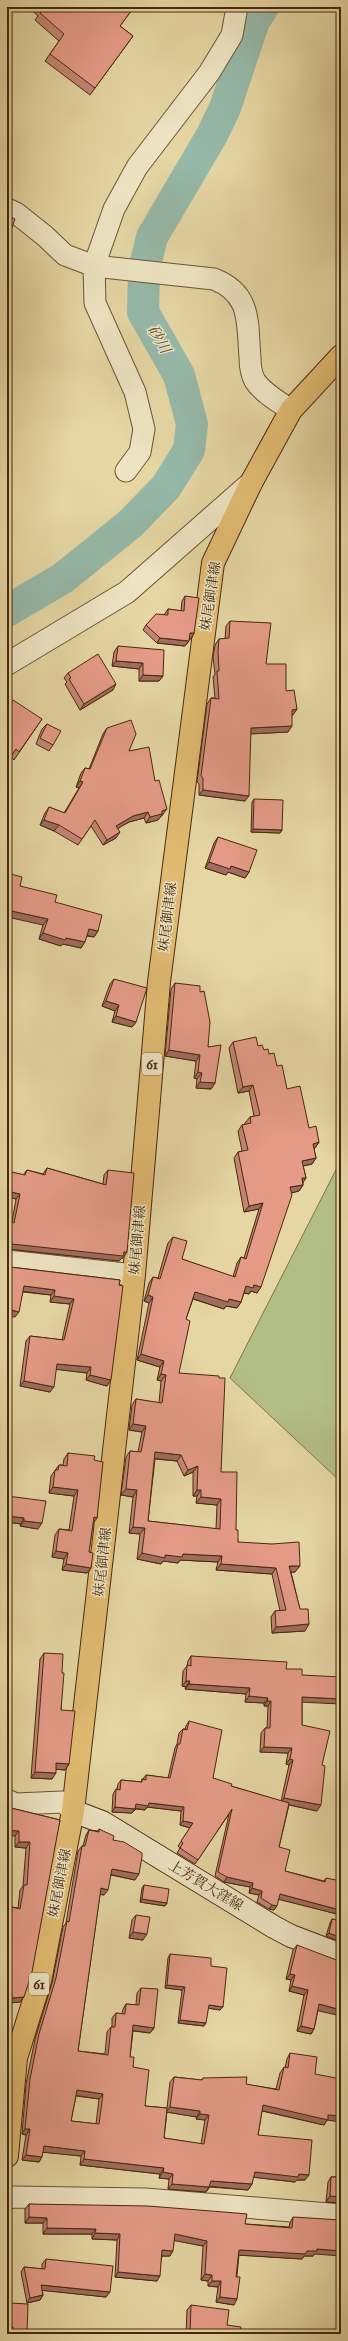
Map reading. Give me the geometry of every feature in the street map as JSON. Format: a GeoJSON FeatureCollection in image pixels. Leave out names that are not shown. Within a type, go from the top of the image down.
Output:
{"type":"FeatureCollection","features":[{"type":"Feature","properties":{"kind":"main road","name":"妹尾御津線"},"geometry":{"type":"LineString","coordinates":[[7,2156],[16,2058],[40,1981],[74,1811],[134,1275],[158,982],[213,562],[251,483],[291,410],[341,356]]}},
{"type":"Feature","properties":{"kind":"street"},"geometry":{"type":"LineString","coordinates":[[126,471],[140,452],[144,429],[135,392],[95,304],[99,266],[114,209],[137,167],[209,73],[232,35],[237,7]]}},
{"type":"Feature","properties":{"kind":"street"},"geometry":{"type":"LineString","coordinates":[[7,209],[16,213],[45,236],[65,255],[99,266],[195,277],[214,280],[228,285],[237,293],[244,305],[250,364],[254,380],[262,390],[291,410]]}},
{"type":"Feature","properties":{"kind":"street"},"geometry":{"type":"LineString","coordinates":[[7,664],[127,592],[251,483]]}},
{"type":"Feature","properties":{"kind":"street"},"geometry":{"type":"LineString","coordinates":[[7,1261],[134,1275]]}},
{"type":"Feature","properties":{"kind":"street"},"geometry":{"type":"LineString","coordinates":[[7,1800],[16,1804],[63,1802],[74,1811]]}},
{"type":"Feature","properties":{"kind":"street","name":"上芳賀大窪線"},"geometry":{"type":"LineString","coordinates":[[74,1811],[102,1822],[285,1933],[341,1955]]}},
{"type":"Feature","properties":{"kind":"street"},"geometry":{"type":"LineString","coordinates":[[7,2199],[14,2197],[145,2199],[341,2215]]}},
{"type":"Feature","properties":{"kind":"green space"},"geometry":{"type":"Polygon","coordinates":[[[341,1160],[341,1482],[230,1378],[341,1160]]]}},
{"type":"Feature","properties":{"kind":"building"},"geometry":{"type":"Polygon","coordinates":[[[41,7],[134,7],[120,26],[133,36],[95,88],[50,54],[64,34],[40,13],[43,9],[41,7]]]}},
{"type":"Feature","properties":{"kind":"building"},"geometry":{"type":"Polygon","coordinates":[[[7,215],[15,219],[7,242],[7,215]]]}},
{"type":"Feature","properties":{"kind":"building"},"geometry":{"type":"Polygon","coordinates":[[[185,596],[199,598],[194,633],[190,633],[189,641],[160,638],[146,625],[156,614],[168,615],[168,609],[184,611],[185,596]]]}},
{"type":"Feature","properties":{"kind":"building"},"geometry":{"type":"Polygon","coordinates":[[[230,621],[271,623],[266,664],[286,664],[286,691],[294,690],[297,709],[292,710],[292,726],[251,728],[249,796],[203,790],[203,778],[201,776],[211,698],[219,699],[217,671],[219,671],[219,639],[229,638],[230,621]]]}},
{"type":"Feature","properties":{"kind":"building"},"geometry":{"type":"Polygon","coordinates":[[[118,646],[164,650],[163,676],[143,675],[143,663],[116,661],[118,646]]]}},
{"type":"Feature","properties":{"kind":"building"},"geometry":{"type":"Polygon","coordinates":[[[98,654],[116,684],[84,704],[69,679],[71,678],[68,673],[98,654]]]}},
{"type":"Feature","properties":{"kind":"building"},"geometry":{"type":"Polygon","coordinates":[[[13,700],[42,719],[19,752],[16,749],[7,762],[7,708],[13,700]]]}},
{"type":"Feature","properties":{"kind":"building"},"geometry":{"type":"Polygon","coordinates":[[[131,720],[136,734],[129,751],[149,747],[155,781],[159,780],[167,809],[162,811],[162,814],[150,817],[148,812],[133,816],[116,826],[120,832],[107,840],[95,820],[82,839],[59,825],[44,820],[49,807],[65,813],[83,782],[80,781],[85,768],[90,769],[107,728],[131,720]]]}},
{"type":"Feature","properties":{"kind":"building"},"geometry":{"type":"Polygon","coordinates":[[[47,724],[61,731],[53,745],[40,738],[47,724]]]}},
{"type":"Feature","properties":{"kind":"building"},"geometry":{"type":"Polygon","coordinates":[[[254,799],[283,800],[282,830],[253,829],[254,799]]]}},
{"type":"Feature","properties":{"kind":"building"},"geometry":{"type":"Polygon","coordinates":[[[218,837],[257,850],[249,872],[231,866],[230,869],[209,862],[218,837]]]}},
{"type":"Feature","properties":{"kind":"building"},"geometry":{"type":"Polygon","coordinates":[[[7,873],[22,877],[20,886],[57,895],[55,902],[102,915],[98,931],[89,929],[85,942],[66,938],[65,940],[43,933],[48,919],[7,910],[7,873]]]}},
{"type":"Feature","properties":{"kind":"building"},"geometry":{"type":"Polygon","coordinates":[[[114,979],[147,988],[136,1022],[116,1016],[119,1005],[106,1001],[114,979]]]}},
{"type":"Feature","properties":{"kind":"building"},"geometry":{"type":"Polygon","coordinates":[[[175,983],[200,986],[200,992],[204,991],[210,1022],[208,1047],[221,1045],[215,1083],[200,1082],[202,1073],[198,1072],[200,1055],[169,1050],[175,983]]]}},
{"type":"Feature","properties":{"kind":"building"},"geometry":{"type":"Polygon","coordinates":[[[256,1037],[258,1046],[262,1045],[264,1050],[268,1049],[269,1054],[274,1053],[277,1066],[282,1065],[287,1089],[300,1086],[309,1128],[316,1126],[319,1142],[313,1144],[316,1158],[302,1161],[306,1178],[302,1178],[303,1185],[290,1187],[292,1195],[261,1287],[254,1285],[253,1288],[246,1286],[241,1302],[229,1299],[228,1302],[195,1292],[186,1319],[190,1321],[179,1373],[219,1376],[219,1378],[225,1378],[221,1472],[237,1472],[236,1530],[238,1530],[238,1542],[272,1544],[299,1542],[300,1566],[289,1566],[300,1609],[308,1609],[309,1624],[276,1627],[275,1611],[286,1610],[276,1568],[221,1564],[222,1556],[183,1554],[182,1557],[165,1555],[165,1558],[142,1553],[145,1528],[133,1527],[137,1490],[126,1489],[130,1451],[141,1452],[146,1426],[133,1424],[136,1399],[162,1403],[166,1375],[161,1374],[164,1361],[141,1354],[153,1297],[148,1295],[153,1277],[160,1279],[173,1237],[187,1241],[182,1259],[235,1277],[241,1257],[246,1259],[263,1203],[249,1206],[238,1152],[248,1150],[242,1125],[251,1123],[250,1117],[260,1115],[253,1085],[243,1087],[233,1042],[256,1037]],[[155,1452],[148,1521],[220,1529],[221,1499],[201,1497],[201,1490],[197,1490],[198,1466],[188,1470],[181,1455],[155,1452]]]}},
{"type":"Feature","properties":{"kind":"building"},"geometry":{"type":"Polygon","coordinates":[[[47,1168],[106,1185],[108,1170],[134,1173],[127,1252],[124,1252],[123,1256],[12,1244],[7,1246],[7,1221],[14,1223],[20,1194],[7,1191],[7,1171],[25,1175],[27,1170],[45,1175],[47,1168]]]}},
{"type":"Feature","properties":{"kind":"building"},"geometry":{"type":"Polygon","coordinates":[[[7,1266],[120,1280],[119,1285],[123,1286],[111,1380],[90,1375],[91,1367],[57,1364],[54,1387],[24,1381],[30,1336],[64,1340],[74,1299],[54,1296],[55,1290],[24,1286],[19,1312],[7,1309],[7,1266]]]}},
{"type":"Feature","properties":{"kind":"building"},"geometry":{"type":"Polygon","coordinates":[[[68,1453],[95,1456],[94,1460],[103,1462],[97,1518],[94,1517],[89,1552],[93,1553],[91,1568],[66,1564],[68,1553],[56,1551],[59,1529],[72,1531],[78,1490],[53,1487],[55,1470],[58,1470],[59,1465],[67,1466],[68,1453]]]}},
{"type":"Feature","properties":{"kind":"building"},"geometry":{"type":"Polygon","coordinates":[[[7,1496],[46,1501],[42,1523],[24,1521],[24,1518],[7,1516],[7,1496]]]}},
{"type":"Feature","properties":{"kind":"building"},"geometry":{"type":"Polygon","coordinates":[[[44,1653],[63,1654],[62,1673],[64,1673],[61,1710],[75,1711],[69,1764],[56,1763],[56,1773],[35,1772],[44,1653]]]}},
{"type":"Feature","properties":{"kind":"building"},"geometry":{"type":"Polygon","coordinates":[[[191,1656],[287,1662],[286,1669],[302,1669],[302,1675],[341,1677],[341,1699],[302,1697],[302,1725],[330,1731],[322,1765],[325,1766],[321,1805],[284,1798],[293,1760],[290,1759],[292,1748],[264,1747],[265,1728],[270,1728],[271,1701],[267,1701],[268,1698],[249,1696],[250,1688],[189,1684],[190,1681],[186,1681],[187,1665],[191,1666],[191,1656]]]}},
{"type":"Feature","properties":{"kind":"building"},"geometry":{"type":"Polygon","coordinates":[[[189,1721],[222,1730],[213,1778],[232,1784],[231,1786],[289,1803],[279,1847],[290,1850],[285,1871],[325,1882],[326,1878],[341,1881],[340,1910],[280,1894],[277,1906],[272,1905],[261,1898],[262,1891],[252,1888],[253,1883],[227,1877],[218,1872],[232,1809],[198,1860],[180,1848],[183,1843],[181,1841],[193,1823],[183,1821],[184,1807],[149,1803],[148,1806],[136,1804],[135,1809],[115,1807],[116,1789],[120,1790],[121,1780],[142,1782],[142,1779],[146,1780],[146,1775],[170,1778],[183,1729],[187,1730],[189,1721]]]}},
{"type":"Feature","properties":{"kind":"building"},"geometry":{"type":"Polygon","coordinates":[[[7,1807],[60,1820],[32,1972],[24,1997],[12,1998],[7,1943],[7,1906],[20,1909],[24,1885],[27,1885],[30,1842],[19,1842],[19,1831],[7,1830],[7,1807]]]}},
{"type":"Feature","properties":{"kind":"building"},"geometry":{"type":"Polygon","coordinates":[[[99,1829],[114,1836],[113,1840],[124,1842],[142,1853],[142,1857],[139,1874],[112,1869],[108,1890],[101,1888],[78,2051],[108,2055],[111,2027],[115,2027],[116,2013],[125,2014],[126,2004],[139,2005],[141,1988],[158,1989],[154,2028],[133,2025],[130,2057],[134,2057],[133,2067],[149,2070],[145,2106],[167,2108],[164,2138],[204,2144],[209,2115],[200,2114],[200,2111],[170,2107],[174,2077],[202,2080],[203,2078],[247,2077],[246,2084],[279,2090],[284,2067],[288,2068],[290,2053],[317,2057],[315,2074],[341,2079],[341,2116],[328,2115],[328,2120],[263,2105],[258,2135],[312,2140],[309,2175],[299,2174],[298,2177],[255,2172],[252,2184],[211,2181],[209,2187],[172,2184],[173,2174],[163,2172],[164,2168],[84,2159],[85,2151],[44,2146],[42,2157],[26,2155],[30,2129],[25,2129],[30,2079],[39,2034],[56,1978],[67,1921],[69,1922],[82,1846],[85,1846],[89,1830],[99,1832],[99,1829]],[[77,2090],[71,2121],[99,2124],[103,2094],[77,2090]]]}},
{"type":"Feature","properties":{"kind":"building"},"geometry":{"type":"Polygon","coordinates":[[[144,1885],[169,1889],[167,1903],[142,1899],[144,1885]]]}},
{"type":"Feature","properties":{"kind":"building"},"geometry":{"type":"Polygon","coordinates":[[[136,1915],[150,1917],[147,1934],[133,1932],[136,1915]]]}},
{"type":"Feature","properties":{"kind":"building"},"geometry":{"type":"Polygon","coordinates":[[[332,1919],[341,1921],[341,1938],[329,1933],[332,1919]]]}},
{"type":"Feature","properties":{"kind":"building"},"geometry":{"type":"Polygon","coordinates":[[[297,1945],[339,1961],[337,1969],[341,1970],[341,2010],[319,2004],[314,2029],[301,2026],[308,1990],[292,1986],[295,1975],[290,1974],[297,1945]]]}},
{"type":"Feature","properties":{"kind":"building"},"geometry":{"type":"Polygon","coordinates":[[[170,1954],[211,1958],[211,1966],[227,1968],[223,2007],[209,2005],[206,2023],[180,2020],[185,1987],[167,1985],[170,1954]]]}},
{"type":"Feature","properties":{"kind":"building"},"geometry":{"type":"Polygon","coordinates":[[[331,2177],[341,2177],[341,2197],[330,2196],[331,2177]]]}},
{"type":"Feature","properties":{"kind":"building"},"geometry":{"type":"Polygon","coordinates":[[[29,2204],[148,2206],[247,2214],[245,2224],[292,2228],[293,2217],[341,2220],[341,2251],[317,2249],[317,2251],[307,2251],[305,2254],[239,2250],[236,2277],[240,2277],[237,2299],[220,2297],[221,2281],[212,2281],[212,2275],[205,2274],[207,2241],[175,2234],[173,2251],[162,2250],[160,2276],[118,2272],[120,2234],[95,2233],[96,2229],[47,2228],[47,2218],[29,2217],[29,2204]]]}},
{"type":"Feature","properties":{"kind":"building"},"geometry":{"type":"Polygon","coordinates":[[[46,2259],[113,2266],[110,2292],[41,2285],[43,2295],[30,2298],[24,2267],[45,2269],[46,2259]]]}},
{"type":"Feature","properties":{"kind":"building"},"geometry":{"type":"Polygon","coordinates":[[[11,2303],[28,2304],[27,2333],[32,2334],[12,2334],[13,2327],[10,2327],[11,2303]]]}},
{"type":"Feature","properties":{"kind":"building"},"geometry":{"type":"Polygon","coordinates":[[[191,2305],[229,2310],[227,2325],[241,2327],[240,2334],[190,2334],[191,2305]]]}},
{"type":"Feature","properties":{"kind":"waterway","name":"砂川"},"geometry":{"type":"LineString","coordinates":[[7,611],[63,578],[130,524],[166,487],[189,450],[192,424],[179,375],[143,312],[144,270],[152,237],[212,135],[225,108],[254,21],[263,7]]}}]}
